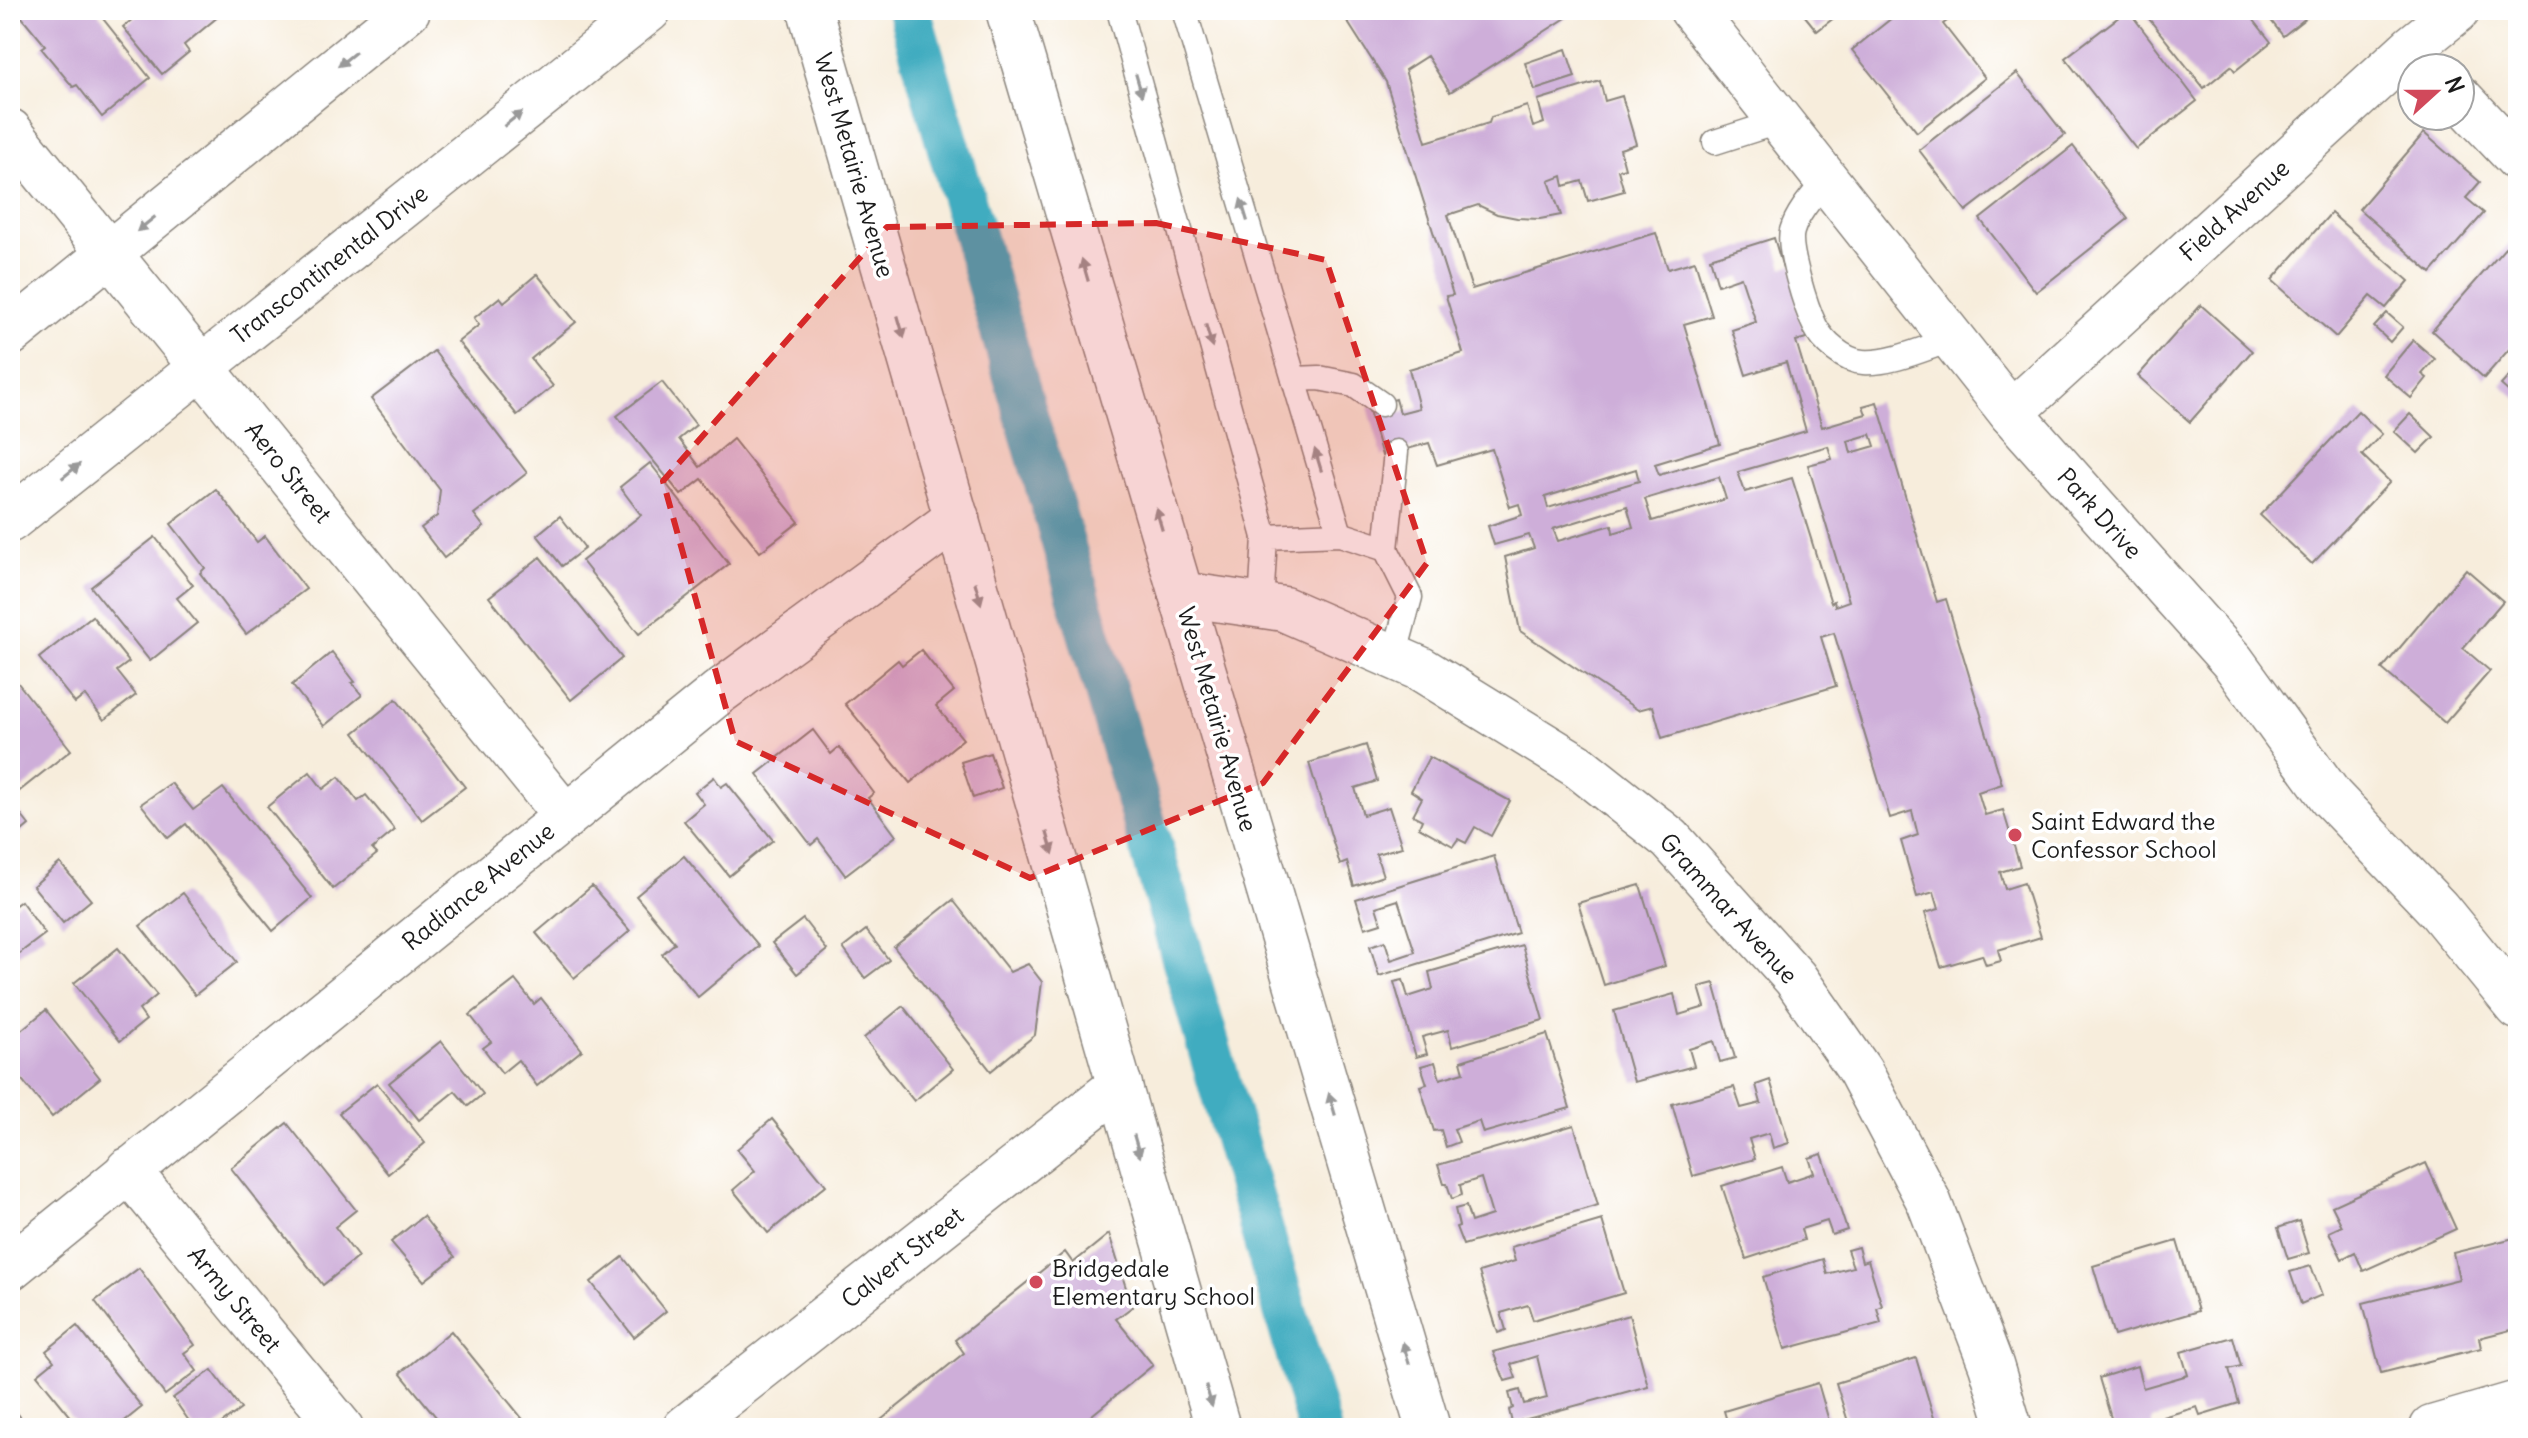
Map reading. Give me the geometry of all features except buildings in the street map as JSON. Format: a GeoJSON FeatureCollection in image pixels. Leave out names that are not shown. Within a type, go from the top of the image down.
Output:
{"type":"FeatureCollection","features":[{"type":"Feature","properties":{"kind":"street"},"geometry":{"type":"LineString","coordinates":[[10,334],[408,10]]}},
{"type":"Feature","properties":{"kind":"street","name":"Transcontinental Drive"},"geometry":{"type":"LineString","coordinates":[[10,520],[649,10]]}},
{"type":"Feature","properties":{"kind":"street","name":"Park Drive"},"geometry":{"type":"LineString","coordinates":[[1692,10],[2011,413],[2233,662],[2331,797],[2438,909],[2518,1007]]}},
{"type":"Feature","properties":{"kind":"street","name":"Field Avenue"},"geometry":{"type":"LineString","coordinates":[[2426,52],[2458,10]]}},
{"type":"Feature","properties":{"kind":"street","name":"West Metairie Avenue"},"geometry":{"type":"LineString","coordinates":[[1008,12],[1428,1428]]}},
{"type":"Feature","properties":{"kind":"street","name":"West Metairie Avenue"},"geometry":{"type":"LineString","coordinates":[[812,13],[1218,1428]]}},
{"type":"Feature","properties":{"kind":"street","name":"Field Avenue"},"geometry":{"type":"LineString","coordinates":[[2011,413],[2396,80]]}},
{"type":"Feature","properties":{"kind":"street"},"geometry":{"type":"LineString","coordinates":[[2476,115],[2518,159]]}},
{"type":"Feature","properties":{"kind":"street","name":"Aero Street"},"geometry":{"type":"LineString","coordinates":[[10,131],[565,816]]}},
{"type":"Feature","properties":{"kind":"street","name":"Radiance Avenue"},"geometry":{"type":"LineString","coordinates":[[10,1268],[718,693],[957,518]]}},
{"type":"Feature","properties":{"kind":"street","name":"Grammar Avenue"},"geometry":{"type":"LineString","coordinates":[[1181,594],[1284,609],[1421,669],[1578,766],[1670,839],[1795,978],[1860,1071],[1929,1202],[1991,1365],[2010,1428]]}},
{"type":"Feature","properties":{"kind":"street","name":"Calvert Street"},"geometry":{"type":"LineString","coordinates":[[685,1428],[1120,1085]]}},
{"type":"Feature","properties":{"kind":"street","name":"Army Street"},"geometry":{"type":"LineString","coordinates":[[128,1170],[341,1428]]}},
{"type":"Feature","properties":{"kind":"street"},"geometry":{"type":"LineString","coordinates":[[2432,1428],[2518,1403]]}},
{"type":"Feature","properties":{"kind":"lane"},"geometry":{"type":"LineString","coordinates":[[1119,10],[1265,537],[1261,605]]}},
{"type":"Feature","properties":{"kind":"lane"},"geometry":{"type":"LineString","coordinates":[[1184,10],[1340,534]]}},
{"type":"Feature","properties":{"kind":"lane"},"geometry":{"type":"LineString","coordinates":[[1715,142],[1781,121]]}},
{"type":"Feature","properties":{"kind":"lane"},"geometry":{"type":"LineString","coordinates":[[1827,179],[1802,210],[1792,231],[1790,248],[1815,327],[1832,349],[1861,362],[1886,360],[1953,339]]}},
{"type":"Feature","properties":{"kind":"lane"},"geometry":{"type":"LineString","coordinates":[[1294,379],[1319,378],[1354,385],[1381,404]]}},
{"type":"Feature","properties":{"kind":"lane"},"geometry":{"type":"LineString","coordinates":[[1394,657],[1410,597],[1386,549],[1396,452]]}},
{"type":"Feature","properties":{"kind":"lane"},"geometry":{"type":"LineString","coordinates":[[1265,537],[1340,534],[1386,549]]}},
{"type":"Feature","properties":{"kind":"highlighted area"},"geometry":{"type":"Polygon","coordinates":[[[1156,223],[1326,260],[1427,563],[1263,783],[1030,878],[735,741],[663,481],[887,227],[1156,223]]]}},
{"type":"Feature","properties":{"kind":"waterway"},"geometry":{"type":"LineString","coordinates":[[909,10],[1319,1428]]}},
{"type":"Feature","properties":{"kind":"place","name":"Saint Edward the Confessor School"},"geometry":{"type":"Point","coordinates":[2015,835]}},
{"type":"Feature","properties":{"kind":"place","name":"Bridgedale Elementary School"},"geometry":{"type":"Point","coordinates":[1036,1282]}}]}
